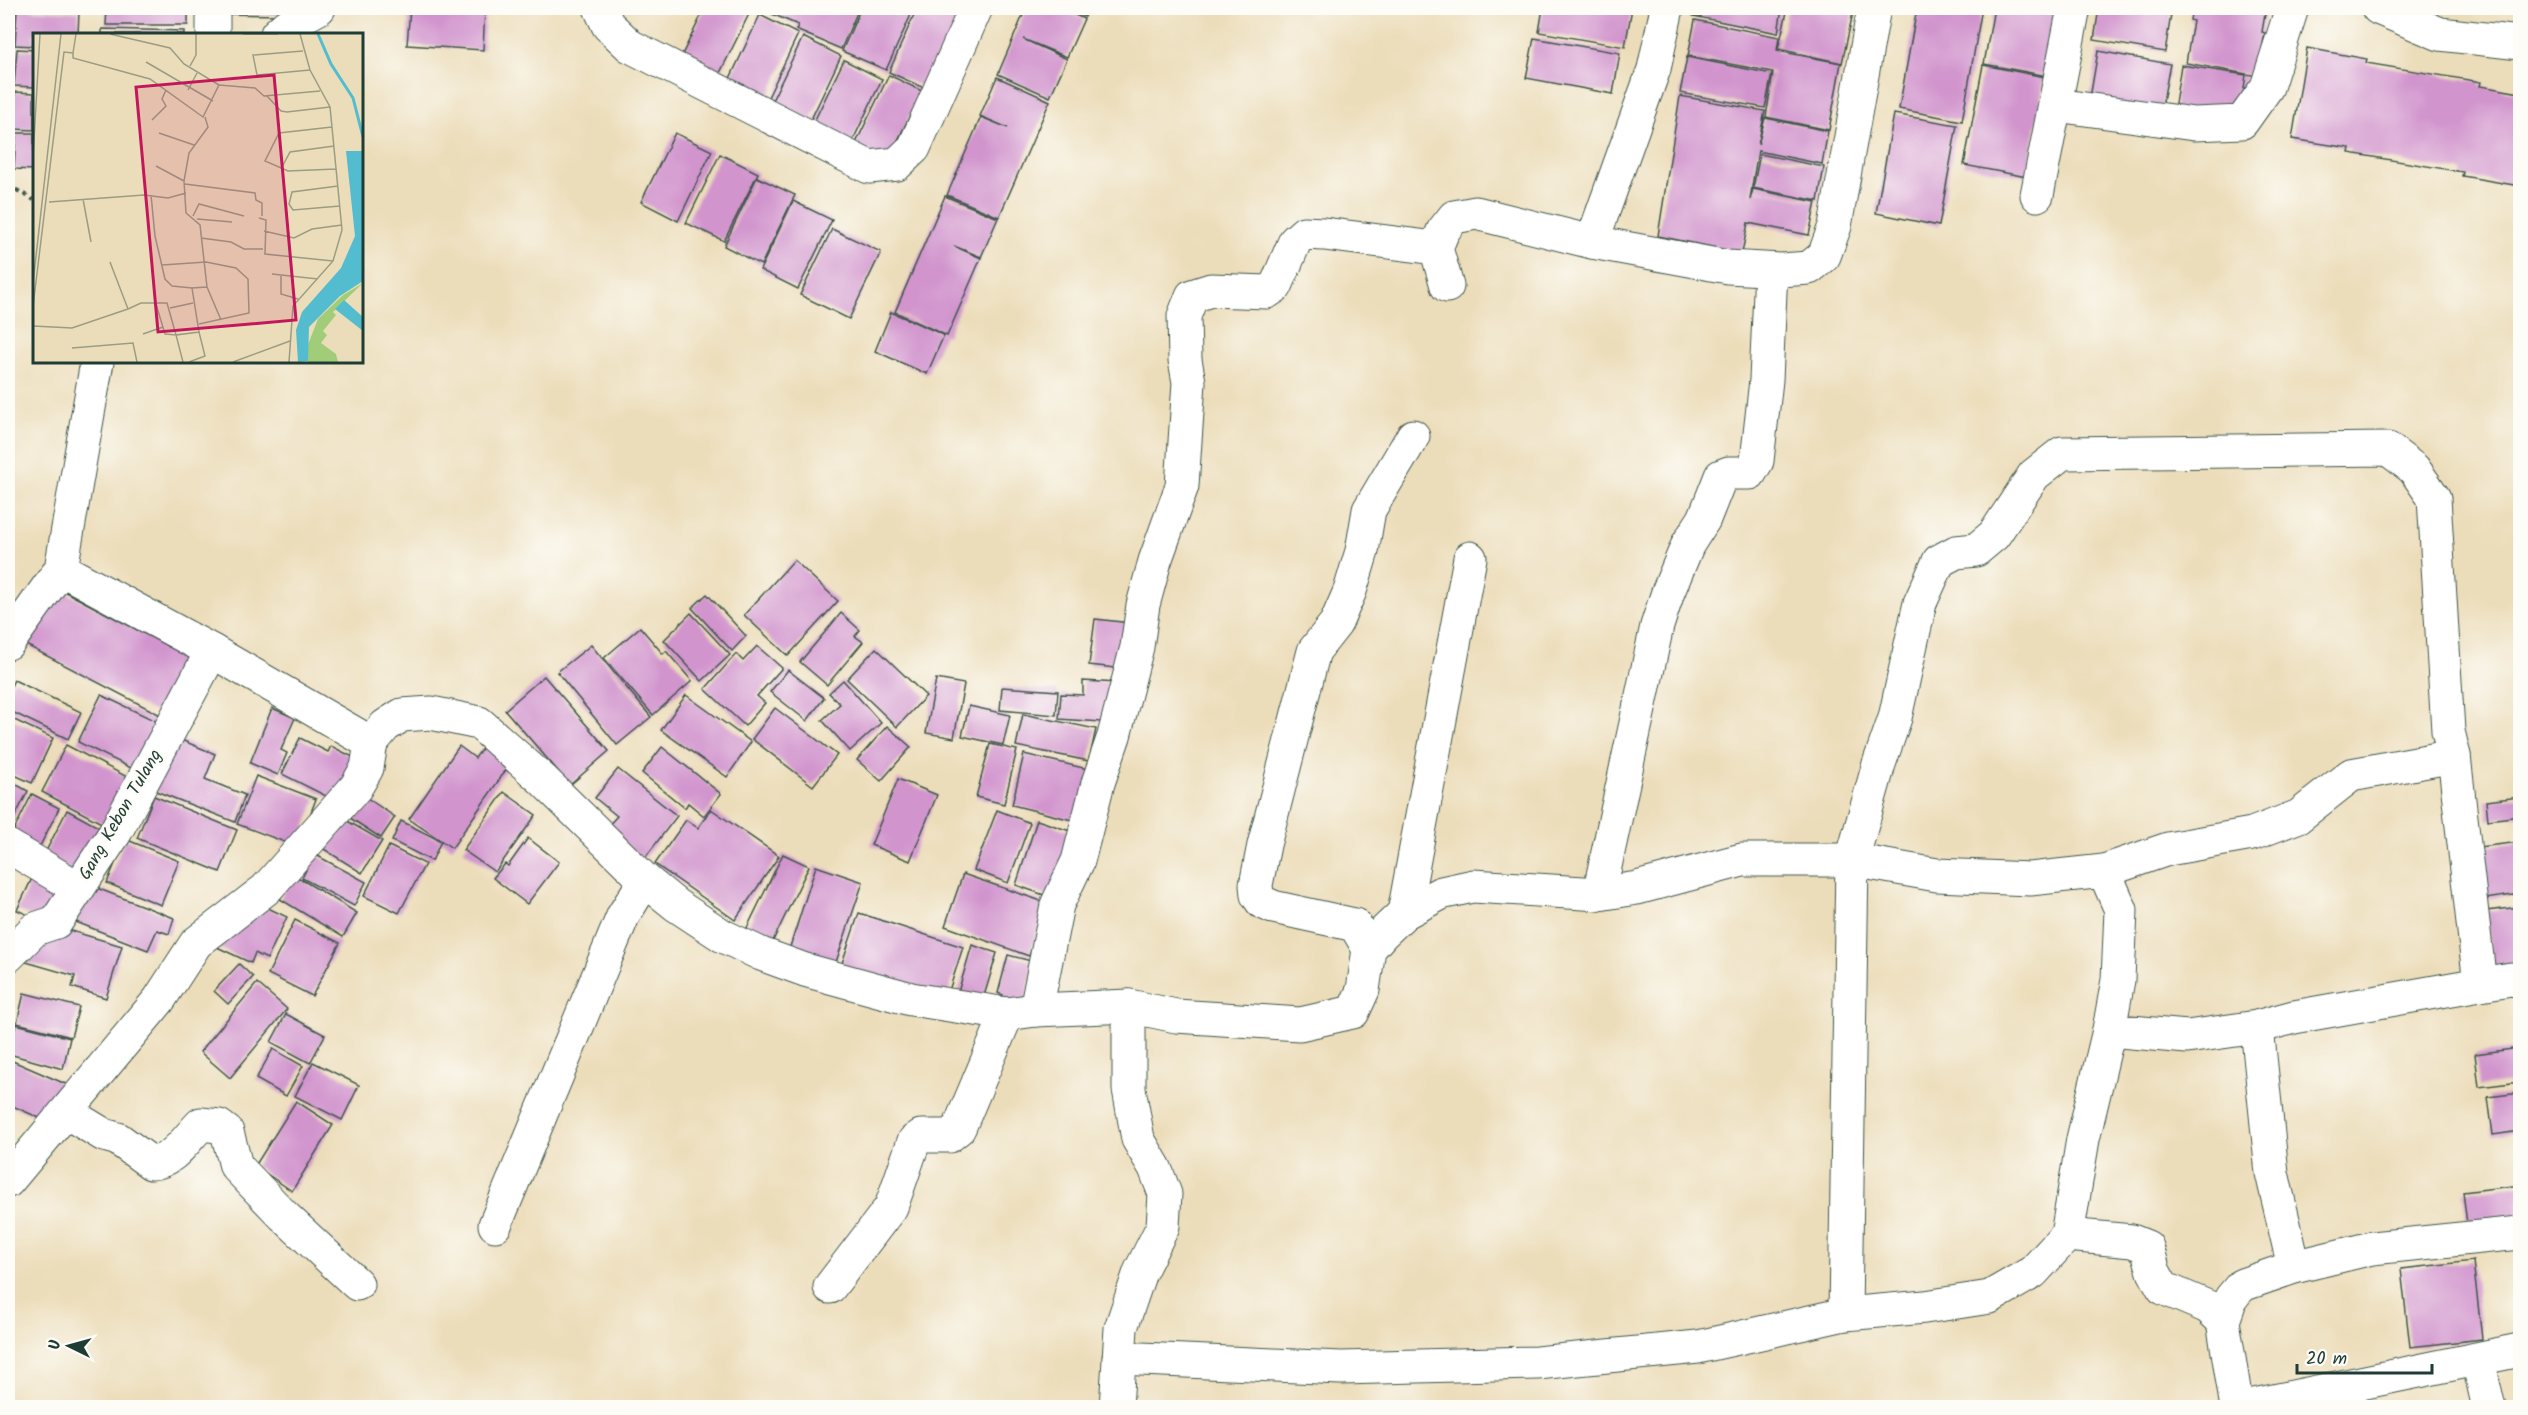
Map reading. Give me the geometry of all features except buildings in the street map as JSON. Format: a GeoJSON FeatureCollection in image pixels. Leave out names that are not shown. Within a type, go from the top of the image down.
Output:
{"type":"FeatureCollection","features":[{"type":"Feature","properties":{"kind":"street"},"geometry":{"type":"LineString","coordinates":[[213,8],[213,33]]}},
{"type":"Feature","properties":{"kind":"street"},"geometry":{"type":"LineString","coordinates":[[278,33],[286,26],[320,8]]}},
{"type":"Feature","properties":{"kind":"street"},"geometry":{"type":"LineString","coordinates":[[600,8],[608,25],[630,46],[869,167],[897,164],[915,148],[970,9]]}},
{"type":"Feature","properties":{"kind":"street"},"geometry":{"type":"LineString","coordinates":[[1592,242],[1654,69],[1668,8]]}},
{"type":"Feature","properties":{"kind":"street"},"geometry":{"type":"LineString","coordinates":[[1448,286],[1436,248],[1443,231],[1454,217],[1476,213],[1592,242],[1728,267],[1771,270],[1809,268],[1824,256],[1835,226],[1875,8]]}},
{"type":"Feature","properties":{"kind":"street"},"geometry":{"type":"LineString","coordinates":[[2037,195],[2074,8]]}},
{"type":"Feature","properties":{"kind":"street"},"geometry":{"type":"LineString","coordinates":[[2056,105],[2194,124],[2242,122],[2267,87],[2292,8]]}},
{"type":"Feature","properties":{"kind":"street"},"geometry":{"type":"LineString","coordinates":[[2378,8],[2440,34],[2520,42]]}},
{"type":"Feature","properties":{"kind":"street"},"geometry":{"type":"LineString","coordinates":[[830,1287],[891,1207],[914,1142],[921,1136],[949,1136],[959,1128],[1021,1012],[1057,905],[1078,861],[1137,647],[1143,605],[1149,583],[1182,486],[1189,382],[1185,360],[1184,316],[1192,296],[1211,290],[1267,292],[1276,286],[1294,241],[1304,233],[1436,248]]}},
{"type":"Feature","properties":{"kind":"street"},"geometry":{"type":"LineString","coordinates":[[1599,894],[1652,649],[1668,592],[1689,544],[1704,519],[1721,476],[1729,473],[1750,473],[1757,460],[1766,380],[1771,270]]}},
{"type":"Feature","properties":{"kind":"street"},"geometry":{"type":"LineString","coordinates":[[8,643],[61,569],[97,363]]}},
{"type":"Feature","properties":{"kind":"street"},"geometry":{"type":"LineString","coordinates":[[1369,949],[1355,925],[1273,907],[1262,902],[1257,895],[1256,885],[1264,845],[1314,651],[1336,623],[1350,591],[1362,551],[1369,510],[1413,436]]}},
{"type":"Feature","properties":{"kind":"street"},"geometry":{"type":"LineString","coordinates":[[1845,1314],[1852,860],[1879,764],[1895,718],[1920,603],[1939,561],[1956,552],[1976,550],[1994,535],[2034,475],[2062,453],[2388,449],[2414,469],[2434,498],[2441,649],[2448,730],[2454,756],[2480,984]]}},
{"type":"Feature","properties":{"kind":"street"},"geometry":{"type":"LineString","coordinates":[[1404,913],[1470,558]]}},
{"type":"Feature","properties":{"kind":"street"},"geometry":{"type":"LineString","coordinates":[[61,569],[212,651],[371,743]]}},
{"type":"Feature","properties":{"kind":"street","name":"Gang Kebon Tulang"},"geometry":{"type":"LineString","coordinates":[[8,956],[35,929],[56,921],[115,833],[212,651]]}},
{"type":"Feature","properties":{"kind":"street"},"geometry":{"type":"LineString","coordinates":[[8,1181],[159,1000],[195,943],[266,889],[356,787],[367,768],[371,743],[385,726],[402,715],[431,712],[479,723],[542,779],[645,880],[676,905],[723,936],[761,954],[805,970],[911,999],[1021,1012],[1129,1006],[1186,1017],[1300,1024],[1353,1012],[1363,990],[1369,949],[1404,913],[1441,893],[1473,886],[1599,894],[1637,888],[1742,860],[1852,860],[1937,875],[2030,879],[2104,871],[2168,849],[2252,834],[2299,816],[2351,775],[2454,756]]}},
{"type":"Feature","properties":{"kind":"street"},"geometry":{"type":"LineString","coordinates":[[8,846],[78,888]]}},
{"type":"Feature","properties":{"kind":"street"},"geometry":{"type":"LineString","coordinates":[[1119,1358],[1341,1368],[1537,1363],[1698,1347],[1845,1314],[1990,1297],[2033,1272],[2067,1235],[2083,1139],[2109,1030],[2118,980],[2121,910],[2104,871]]}},
{"type":"Feature","properties":{"kind":"street"},"geometry":{"type":"LineString","coordinates":[[495,1225],[623,916],[645,880]]}},
{"type":"Feature","properties":{"kind":"street"},"geometry":{"type":"LineString","coordinates":[[2109,1030],[2187,1037],[2257,1027],[2294,1017],[2480,984],[2511,979],[2520,981]]}},
{"type":"Feature","properties":{"kind":"street"},"geometry":{"type":"LineString","coordinates":[[1116,1407],[1121,1328],[1140,1272],[1163,1226],[1165,1194],[1155,1168],[1138,1139],[1129,1089],[1129,1006]]}},
{"type":"Feature","properties":{"kind":"street"},"geometry":{"type":"LineString","coordinates":[[2257,1027],[2272,1173],[2294,1268]]}},
{"type":"Feature","properties":{"kind":"street"},"geometry":{"type":"LineString","coordinates":[[66,1112],[104,1135],[118,1139],[151,1163],[168,1159],[201,1124],[219,1126],[227,1132],[236,1166],[283,1215],[357,1284]]}},
{"type":"Feature","properties":{"kind":"street"},"geometry":{"type":"LineString","coordinates":[[2520,1233],[2372,1248],[2294,1268],[2242,1285],[2231,1298],[2223,1321],[2238,1407],[2520,1350]]}},
{"type":"Feature","properties":{"kind":"street"},"geometry":{"type":"LineString","coordinates":[[2067,1235],[2132,1241],[2147,1247],[2154,1272],[2163,1287],[2208,1306],[2223,1321]]}},
{"type":"Feature","properties":{"kind":"street"},"geometry":{"type":"LineString","coordinates":[[2478,1360],[2489,1407]]}},
{"type":"Feature","properties":{"kind":"path"},"geometry":{"type":"LineString","coordinates":[[8,186],[33,199]]}}]}
